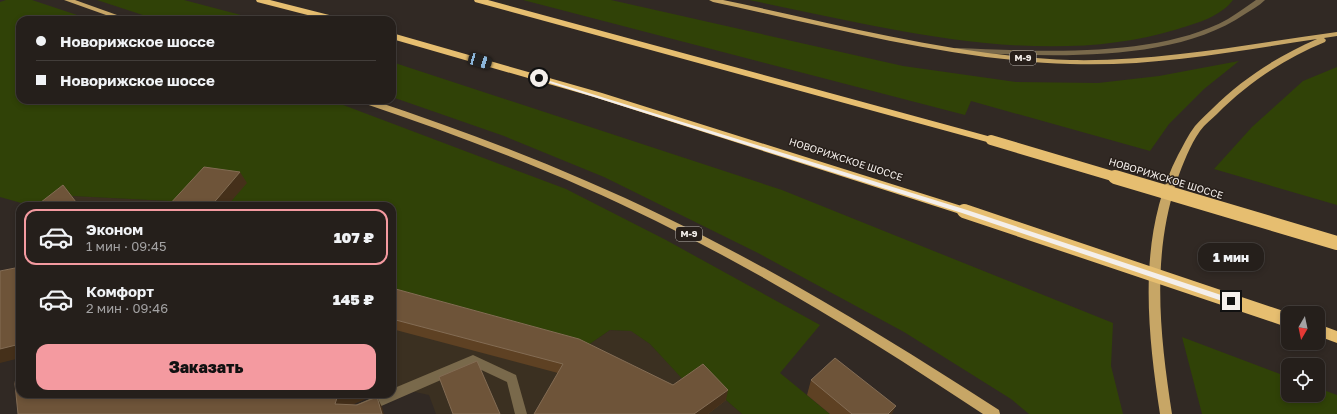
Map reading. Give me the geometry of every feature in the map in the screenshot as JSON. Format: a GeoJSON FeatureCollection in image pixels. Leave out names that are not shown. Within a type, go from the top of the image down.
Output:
{"type":"FeatureCollection","features":[{"type":"Feature","properties":{"kind":"highway"},"geometry":{"type":"LineString","coordinates":[[260,0],[322,16]]}},
{"type":"Feature","properties":{"kind":"highway","name":"НОВОРИЖСКОЕ ШОССЕ"},"geometry":{"type":"LineString","coordinates":[[478,0],[649,45],[991,140],[1337,243]]}},
{"type":"Feature","properties":{"kind":"highway","name":"НОВОРИЖСКОЕ ШОССЕ"},"geometry":{"type":"LineString","coordinates":[[396,37],[598,95],[964,211],[1281,318]]}},
{"type":"Feature","properties":{"kind":"highway"},"geometry":{"type":"LineString","coordinates":[[1325,333],[1337,337]]}},
{"type":"Feature","properties":{"kind":"main road"},"geometry":{"type":"LineString","coordinates":[[68,0],[115,16]]}},
{"type":"Feature","properties":{"kind":"main road","name":"М-9"},"geometry":{"type":"LineString","coordinates":[[713,0],[952,50],[1008,57],[1100,62],[1167,57],[1337,34]]}},
{"type":"Feature","properties":{"kind":"main road","name":"М-9"},"geometry":{"type":"LineString","coordinates":[[1166,414],[1156,353],[1153,280],[1157,234],[1172,177],[1194,133],[1228,97],[1260,72],[1292,52],[1337,34]]}},
{"type":"Feature","properties":{"kind":"main road","name":"М-9"},"geometry":{"type":"LineString","coordinates":[[375,104],[423,120],[543,166],[628,204],[724,252],[842,318],[914,361],[994,414]]}},
{"type":"Feature","properties":{"kind":"street"},"geometry":{"type":"LineString","coordinates":[[952,50],[1029,53],[1093,52],[1147,46],[1200,34],[1237,17],[1261,0]]}},
{"type":"Feature","properties":{"kind":"street"},"geometry":{"type":"LineString","coordinates":[[396,394],[473,360],[512,379],[521,414]]}},
{"type":"Feature","properties":{"kind":"street"},"geometry":{"type":"LineString","coordinates":[[349,414],[386,398]]}},
{"type":"Feature","properties":{"kind":"shaded area"},"geometry":{"type":"Polygon","coordinates":[[[247,183],[230,202],[189,202],[247,183]]]}},
{"type":"Feature","properties":{"kind":"shaded area"},"geometry":{"type":"Polygon","coordinates":[[[72,196],[189,202],[64,202],[72,196]]]}},
{"type":"Feature","properties":{"kind":"shaded area"},"geometry":{"type":"Polygon","coordinates":[[[396,299],[581,350],[610,330],[632,331],[650,344],[688,384],[726,400],[742,414],[436,414],[429,395],[396,388],[396,299]]]}},
{"type":"Feature","properties":{"kind":"green space"},"geometry":{"type":"Polygon","coordinates":[[[6,0],[32,0],[80,16],[16,16],[16,104],[341,104],[566,189],[666,240],[820,325],[780,373],[830,414],[742,414],[726,400],[688,385],[650,344],[631,331],[610,330],[581,350],[396,299],[396,202],[230,202],[246,183],[189,202],[72,196],[64,202],[18,202],[0,197],[0,2],[6,0]]]}},
{"type":"Feature","properties":{"kind":"green space"},"geometry":{"type":"Polygon","coordinates":[[[97,0],[184,0],[245,16],[146,16],[97,0]]]}},
{"type":"Feature","properties":{"kind":"green space"},"geometry":{"type":"Polygon","coordinates":[[[523,0],[611,0],[903,66],[1016,82],[1098,83],[1159,76],[1239,61],[1204,89],[1169,124],[1150,151],[971,101],[965,115],[523,0]]]}},
{"type":"Feature","properties":{"kind":"green space"},"geometry":{"type":"Polygon","coordinates":[[[749,0],[1233,0],[1222,11],[1215,15],[1200,22],[1178,29],[1126,41],[1073,46],[1018,45],[963,40],[854,22],[749,0]]]}},
{"type":"Feature","properties":{"kind":"green space"},"geometry":{"type":"Polygon","coordinates":[[[396,63],[782,190],[1113,323],[1111,366],[1123,414],[1029,414],[1011,399],[904,332],[758,253],[604,177],[504,136],[396,98],[396,63]]]}},
{"type":"Feature","properties":{"kind":"green space"},"geometry":{"type":"Polygon","coordinates":[[[1337,67],[1337,205],[1214,169],[1252,127],[1303,81],[1337,67]]]}},
{"type":"Feature","properties":{"kind":"green space"},"geometry":{"type":"Polygon","coordinates":[[[1182,337],[1281,374],[1281,402],[1325,402],[1325,391],[1337,395],[1337,414],[1202,414],[1182,337]]]}},
{"type":"Feature","properties":{"kind":"building"},"geometry":{"type":"Polygon","coordinates":[[[204,167],[240,172],[214,202],[172,202],[204,167]]]}},
{"type":"Feature","properties":{"kind":"building"},"geometry":{"type":"Polygon","coordinates":[[[63,185],[76,202],[41,202],[63,185]]]}},
{"type":"Feature","properties":{"kind":"building"},"geometry":{"type":"Polygon","coordinates":[[[16,268],[16,345],[0,349],[0,271],[16,268]]]}},
{"type":"Feature","properties":{"kind":"building"},"geometry":{"type":"Polygon","coordinates":[[[396,289],[579,339],[673,385],[703,364],[728,390],[694,414],[534,414],[563,364],[396,320],[396,289]]]}},
{"type":"Feature","properties":{"kind":"building"},"geometry":{"type":"Polygon","coordinates":[[[835,358],[896,406],[888,414],[852,414],[811,380],[835,358]]]}},
{"type":"Feature","properties":{"kind":"building"},"geometry":{"type":"Polygon","coordinates":[[[477,361],[500,414],[453,414],[439,377],[477,361]]]}},
{"type":"Feature","properties":{"kind":"building"},"geometry":{"type":"Polygon","coordinates":[[[16,398],[337,398],[335,404],[357,405],[377,398],[382,414],[18,414],[16,398]]]}},
{"type":"Feature","properties":{"kind":"route"},"geometry":{"type":"LineString","coordinates":[[539,78],[598,95],[964,211],[1231,301]]}}]}
